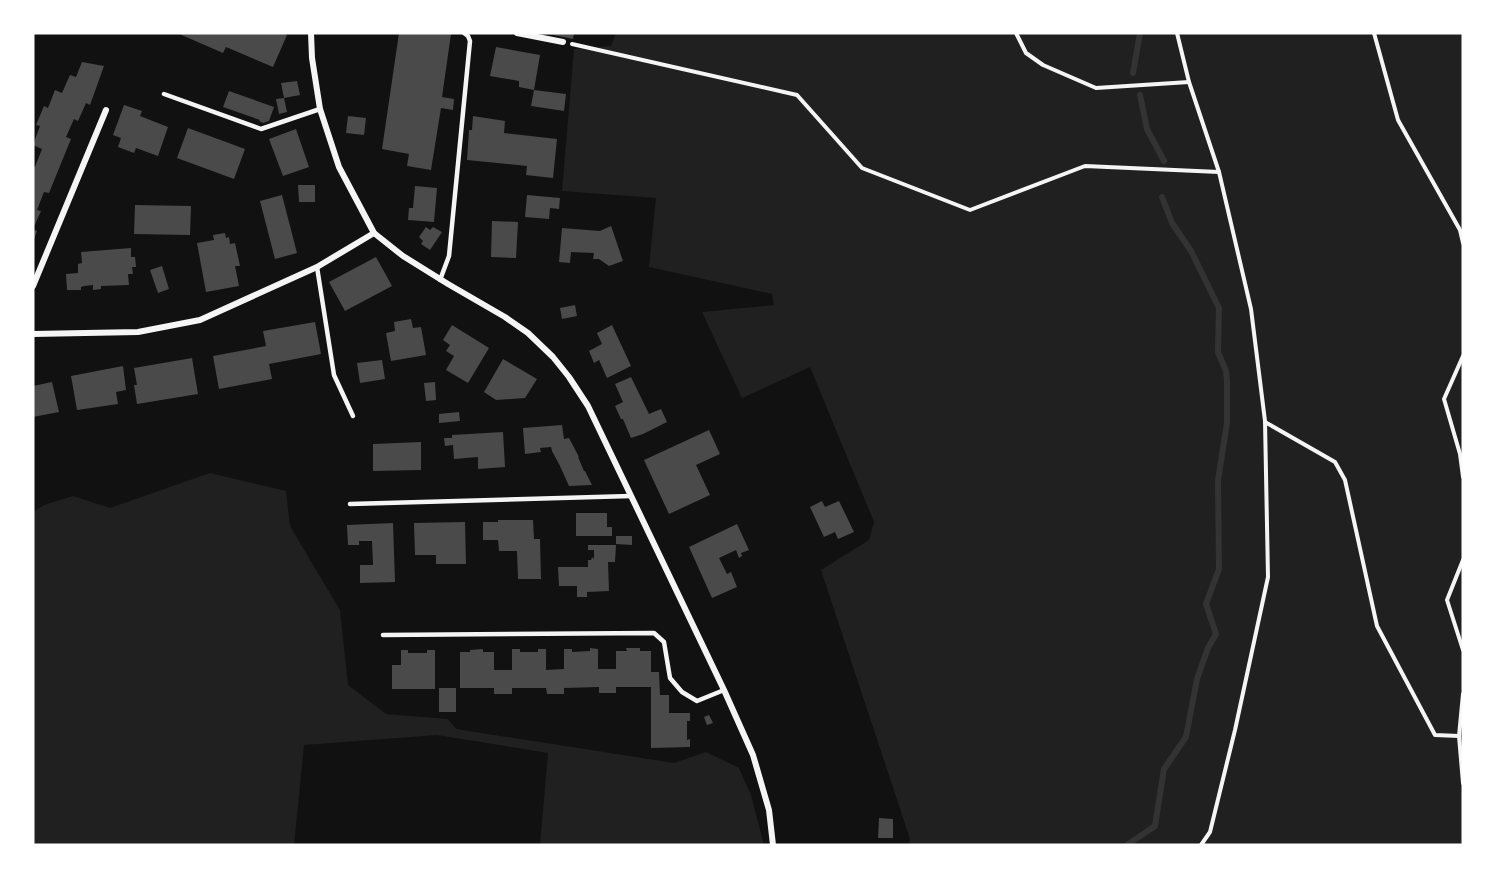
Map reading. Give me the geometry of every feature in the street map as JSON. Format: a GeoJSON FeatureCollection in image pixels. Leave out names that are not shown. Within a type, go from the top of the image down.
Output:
{"type":"FeatureCollection","features":[{"type":"Feature","properties":{"kind":"street"},"geometry":{"type":"LineString","coordinates":[[311,33],[312,58],[320,109],[339,167],[374,233],[403,256],[528,333],[569,376],[588,406],[753,755],[769,810],[773,845]]}},
{"type":"Feature","properties":{"kind":"street"},"geometry":{"type":"LineString","coordinates":[[517,33],[563,42]]}},
{"type":"Feature","properties":{"kind":"street"},"geometry":{"type":"LineString","coordinates":[[33,286],[106,110]]}},
{"type":"Feature","properties":{"kind":"street"},"geometry":{"type":"LineString","coordinates":[[33,334],[138,332],[200,320],[317,267],[374,233]]}},
{"type":"Feature","properties":{"kind":"lane"},"geometry":{"type":"LineString","coordinates":[[440,280],[449,256],[469,52],[470,41],[464,33]]}},
{"type":"Feature","properties":{"kind":"lane"},"geometry":{"type":"LineString","coordinates":[[164,94],[261,129],[320,109]]}},
{"type":"Feature","properties":{"kind":"lane"},"geometry":{"type":"LineString","coordinates":[[317,267],[334,375],[353,416]]}},
{"type":"Feature","properties":{"kind":"lane"},"geometry":{"type":"LineString","coordinates":[[350,504],[632,496]]}},
{"type":"Feature","properties":{"kind":"lane"},"geometry":{"type":"LineString","coordinates":[[382,635],[654,633],[663,642],[670,678],[682,692],[697,701],[724,690]]}},
{"type":"Feature","properties":{"kind":"path"},"geometry":{"type":"LineString","coordinates":[[1016,33],[1026,53],[1043,65],[1096,88],[1189,82]]}},
{"type":"Feature","properties":{"kind":"path"},"geometry":{"type":"LineString","coordinates":[[1177,33],[1189,82],[1219,172],[1251,309],[1265,422],[1269,577],[1210,832],[1202,845]]}},
{"type":"Feature","properties":{"kind":"path"},"geometry":{"type":"LineString","coordinates":[[1374,33],[1398,120],[1461,231],[1463,243]]}},
{"type":"Feature","properties":{"kind":"path"},"geometry":{"type":"LineString","coordinates":[[563,42],[797,95],[862,168],[970,210],[1085,166],[1219,172]]}},
{"type":"Feature","properties":{"kind":"path"},"geometry":{"type":"LineString","coordinates":[[1463,356],[1444,399],[1460,454],[1463,477]]}},
{"type":"Feature","properties":{"kind":"path"},"geometry":{"type":"LineString","coordinates":[[1265,422],[1335,462],[1345,480],[1377,626],[1435,735],[1459,736]]}},
{"type":"Feature","properties":{"kind":"path"},"geometry":{"type":"LineString","coordinates":[[1463,560],[1447,600],[1463,650]]}},
{"type":"Feature","properties":{"kind":"path"},"geometry":{"type":"LineString","coordinates":[[1463,694],[1459,736],[1463,783]]}},
{"type":"Feature","properties":{"kind":"shaded area"},"geometry":{"type":"Polygon","coordinates":[[[616,33],[1463,33],[1463,845],[909,845],[910,839],[821,570],[869,540],[874,522],[810,367],[742,398],[702,312],[774,305],[772,294],[649,267],[656,198],[562,191],[574,49],[611,46],[616,33]]]}},
{"type":"Feature","properties":{"kind":"shaded area"},"geometry":{"type":"Polygon","coordinates":[[[210,473],[286,491],[290,526],[340,610],[348,685],[386,714],[448,719],[456,729],[674,763],[706,752],[739,768],[751,795],[764,845],[540,845],[548,753],[437,735],[304,745],[294,845],[33,845],[33,512],[44,505],[73,496],[110,508],[210,473]]]}},
{"type":"Feature","properties":{"kind":"building"},"geometry":{"type":"Polygon","coordinates":[[[177,33],[283,33],[287,35],[273,67],[226,47],[223,53],[177,33]]]}},
{"type":"Feature","properties":{"kind":"building"},"geometry":{"type":"Polygon","coordinates":[[[399,33],[451,34],[442,97],[454,99],[453,110],[441,108],[431,170],[407,166],[409,154],[382,149],[399,33]]]}},
{"type":"Feature","properties":{"kind":"building"},"geometry":{"type":"Polygon","coordinates":[[[549,33],[574,33],[573,39],[549,33]]]}},
{"type":"Feature","properties":{"kind":"building"},"geometry":{"type":"Polygon","coordinates":[[[496,47],[540,55],[534,90],[519,87],[519,81],[490,76],[496,47]]]}},
{"type":"Feature","properties":{"kind":"building"},"geometry":{"type":"Polygon","coordinates":[[[82,62],[104,66],[90,105],[86,103],[78,121],[74,119],[66,137],[71,139],[49,193],[44,192],[37,210],[41,211],[33,229],[33,166],[35,167],[42,149],[33,145],[40,126],[36,125],[44,106],[48,108],[55,90],[62,93],[70,75],[76,77],[82,62]]]}},
{"type":"Feature","properties":{"kind":"building"},"geometry":{"type":"Polygon","coordinates":[[[297,81],[300,95],[284,98],[281,83],[297,81]]]}},
{"type":"Feature","properties":{"kind":"building"},"geometry":{"type":"Polygon","coordinates":[[[534,90],[566,94],[564,111],[531,106],[534,90]]]}},
{"type":"Feature","properties":{"kind":"building"},"geometry":{"type":"Polygon","coordinates":[[[229,91],[274,107],[269,121],[263,123],[223,107],[229,91]]]}},
{"type":"Feature","properties":{"kind":"building"},"geometry":{"type":"Polygon","coordinates":[[[284,98],[287,112],[279,114],[276,99],[284,98]]]}},
{"type":"Feature","properties":{"kind":"building"},"geometry":{"type":"Polygon","coordinates":[[[124,105],[142,111],[140,116],[168,127],[158,156],[136,148],[134,153],[118,147],[121,138],[113,135],[124,105]]]}},
{"type":"Feature","properties":{"kind":"building"},"geometry":{"type":"Polygon","coordinates":[[[348,116],[366,118],[364,135],[346,133],[348,116]]]}},
{"type":"Feature","properties":{"kind":"building"},"geometry":{"type":"Polygon","coordinates":[[[473,116],[505,121],[504,133],[557,139],[553,178],[526,175],[527,166],[467,160],[469,130],[472,130],[473,116]]]}},
{"type":"Feature","properties":{"kind":"building"},"geometry":{"type":"Polygon","coordinates":[[[188,128],[245,149],[234,179],[177,158],[188,128]]]}},
{"type":"Feature","properties":{"kind":"building"},"geometry":{"type":"Polygon","coordinates":[[[296,129],[309,167],[283,176],[269,139],[296,129]]]}},
{"type":"Feature","properties":{"kind":"building"},"geometry":{"type":"Polygon","coordinates":[[[298,185],[315,185],[315,202],[299,202],[298,185]]]}},
{"type":"Feature","properties":{"kind":"building"},"geometry":{"type":"Polygon","coordinates":[[[415,186],[437,188],[434,222],[408,220],[409,208],[413,208],[415,186]]]}},
{"type":"Feature","properties":{"kind":"building"},"geometry":{"type":"Polygon","coordinates":[[[282,195],[297,253],[275,259],[260,201],[282,195]]]}},
{"type":"Feature","properties":{"kind":"building"},"geometry":{"type":"Polygon","coordinates":[[[527,195],[560,198],[559,209],[550,208],[549,219],[525,217],[527,195]]]}},
{"type":"Feature","properties":{"kind":"building"},"geometry":{"type":"Polygon","coordinates":[[[135,205],[191,206],[190,235],[134,234],[135,205]]]}},
{"type":"Feature","properties":{"kind":"building"},"geometry":{"type":"Polygon","coordinates":[[[492,221],[518,222],[516,258],[491,257],[492,221]]]}},
{"type":"Feature","properties":{"kind":"building"},"geometry":{"type":"Polygon","coordinates":[[[611,226],[623,261],[609,266],[599,259],[593,259],[594,253],[571,252],[570,263],[559,262],[562,228],[600,231],[611,226]]]}},
{"type":"Feature","properties":{"kind":"building"},"geometry":{"type":"Polygon","coordinates":[[[426,227],[430,230],[433,227],[442,232],[430,250],[421,244],[423,241],[419,237],[426,227]]]}},
{"type":"Feature","properties":{"kind":"building"},"geometry":{"type":"Polygon","coordinates":[[[33,229],[37,231],[33,242],[33,229]]]}},
{"type":"Feature","properties":{"kind":"building"},"geometry":{"type":"Polygon","coordinates":[[[225,233],[226,238],[229,237],[230,244],[235,243],[240,266],[235,266],[239,286],[206,292],[197,243],[214,240],[213,235],[225,233]]]}},
{"type":"Feature","properties":{"kind":"building"},"geometry":{"type":"Polygon","coordinates":[[[131,248],[131,257],[135,257],[136,267],[132,267],[133,274],[128,274],[129,285],[101,286],[101,289],[93,290],[93,285],[81,287],[81,290],[67,290],[66,274],[78,273],[78,264],[82,263],[81,252],[131,248]]]}},
{"type":"Feature","properties":{"kind":"building"},"geometry":{"type":"Polygon","coordinates":[[[376,257],[392,286],[345,311],[329,282],[376,257]]]}},
{"type":"Feature","properties":{"kind":"building"},"geometry":{"type":"Polygon","coordinates":[[[162,266],[169,289],[158,293],[150,270],[162,266]]]}},
{"type":"Feature","properties":{"kind":"building"},"geometry":{"type":"Polygon","coordinates":[[[575,305],[577,316],[562,319],[560,308],[575,305]]]}},
{"type":"Feature","properties":{"kind":"building"},"geometry":{"type":"Polygon","coordinates":[[[411,319],[413,328],[421,327],[426,355],[391,361],[386,333],[395,331],[394,322],[411,319]]]}},
{"type":"Feature","properties":{"kind":"building"},"geometry":{"type":"Polygon","coordinates":[[[315,322],[321,354],[269,364],[272,379],[219,389],[213,356],[266,346],[263,331],[315,322]]]}},
{"type":"Feature","properties":{"kind":"building"},"geometry":{"type":"Polygon","coordinates":[[[452,325],[489,348],[468,383],[446,370],[454,356],[446,351],[450,345],[443,340],[452,325]]]}},
{"type":"Feature","properties":{"kind":"building"},"geometry":{"type":"Polygon","coordinates":[[[612,325],[631,366],[607,378],[599,360],[594,363],[589,351],[602,344],[597,333],[612,325]]]}},
{"type":"Feature","properties":{"kind":"building"},"geometry":{"type":"Polygon","coordinates":[[[192,358],[198,394],[137,404],[134,368],[192,358]]]}},
{"type":"Feature","properties":{"kind":"building"},"geometry":{"type":"Polygon","coordinates":[[[503,359],[537,379],[525,398],[496,400],[484,392],[503,359]]]}},
{"type":"Feature","properties":{"kind":"building"},"geometry":{"type":"Polygon","coordinates":[[[382,360],[385,379],[360,383],[357,363],[382,360]]]}},
{"type":"Feature","properties":{"kind":"building"},"geometry":{"type":"Polygon","coordinates":[[[123,366],[126,390],[116,392],[118,404],[77,410],[71,376],[123,366]]]}},
{"type":"Feature","properties":{"kind":"building"},"geometry":{"type":"Polygon","coordinates":[[[631,377],[649,414],[661,409],[667,422],[631,438],[615,406],[623,402],[615,384],[631,377]]]}},
{"type":"Feature","properties":{"kind":"building"},"geometry":{"type":"Polygon","coordinates":[[[52,382],[59,412],[33,417],[33,386],[52,382]]]}},
{"type":"Feature","properties":{"kind":"building"},"geometry":{"type":"Polygon","coordinates":[[[435,382],[436,400],[426,401],[424,383],[435,382]]]}},
{"type":"Feature","properties":{"kind":"building"},"geometry":{"type":"Polygon","coordinates":[[[459,412],[460,421],[439,423],[439,414],[459,412]]]}},
{"type":"Feature","properties":{"kind":"building"},"geometry":{"type":"Polygon","coordinates":[[[562,425],[564,439],[569,438],[592,485],[569,486],[551,447],[540,448],[541,452],[525,454],[523,428],[562,425]]]}},
{"type":"Feature","properties":{"kind":"building"},"geometry":{"type":"Polygon","coordinates":[[[709,430],[720,454],[696,465],[710,495],[669,514],[644,460],[709,430]]]}},
{"type":"Feature","properties":{"kind":"building"},"geometry":{"type":"Polygon","coordinates":[[[503,432],[505,467],[478,469],[478,457],[454,459],[453,445],[445,446],[444,438],[452,438],[452,435],[503,432]]]}},
{"type":"Feature","properties":{"kind":"building"},"geometry":{"type":"Polygon","coordinates":[[[421,442],[421,470],[373,471],[373,444],[421,442]]]}},
{"type":"Feature","properties":{"kind":"building"},"geometry":{"type":"Polygon","coordinates":[[[822,501],[825,507],[839,501],[854,532],[838,539],[835,532],[824,537],[810,507],[822,501]]]}},
{"type":"Feature","properties":{"kind":"building"},"geometry":{"type":"Polygon","coordinates":[[[576,513],[607,513],[607,527],[612,527],[612,536],[576,536],[576,513]]]}},
{"type":"Feature","properties":{"kind":"building"},"geometry":{"type":"Polygon","coordinates":[[[498,520],[533,520],[534,539],[540,539],[541,579],[518,579],[517,551],[499,551],[498,540],[483,540],[483,522],[498,522],[498,520]]]}},
{"type":"Feature","properties":{"kind":"building"},"geometry":{"type":"Polygon","coordinates":[[[465,522],[466,564],[436,564],[436,555],[415,555],[414,523],[465,522]]]}},
{"type":"Feature","properties":{"kind":"building"},"geometry":{"type":"Polygon","coordinates":[[[393,523],[395,582],[360,583],[360,565],[373,565],[372,541],[359,541],[359,545],[348,545],[347,525],[393,523]]]}},
{"type":"Feature","properties":{"kind":"building"},"geometry":{"type":"Polygon","coordinates":[[[737,524],[749,550],[741,553],[742,556],[739,558],[736,550],[719,558],[727,574],[731,572],[737,587],[712,598],[689,547],[737,524]]]}},
{"type":"Feature","properties":{"kind":"building"},"geometry":{"type":"Polygon","coordinates":[[[616,536],[632,536],[632,545],[616,544],[616,536]]]}},
{"type":"Feature","properties":{"kind":"building"},"geometry":{"type":"Polygon","coordinates":[[[588,545],[616,545],[615,562],[608,562],[609,591],[587,592],[587,597],[577,597],[577,586],[559,586],[558,567],[588,567],[588,560],[592,557],[594,559],[594,550],[588,550],[588,545]]]}},
{"type":"Feature","properties":{"kind":"building"},"geometry":{"type":"Polygon","coordinates":[[[590,648],[598,649],[598,669],[616,669],[616,651],[640,648],[640,651],[651,651],[651,672],[659,672],[660,695],[669,695],[669,713],[690,713],[690,721],[687,721],[687,740],[690,739],[690,747],[651,748],[651,687],[616,687],[616,693],[599,693],[599,687],[564,688],[564,694],[547,694],[546,688],[512,688],[512,694],[494,694],[494,688],[460,688],[460,652],[483,649],[483,652],[494,652],[494,670],[512,670],[512,649],[520,649],[520,652],[538,652],[538,649],[546,649],[546,670],[564,669],[564,649],[572,649],[572,652],[590,651],[590,648]]]}},
{"type":"Feature","properties":{"kind":"building"},"geometry":{"type":"Polygon","coordinates":[[[401,650],[408,650],[408,653],[427,653],[427,650],[435,650],[435,689],[392,689],[392,665],[401,665],[401,650]]]}},
{"type":"Feature","properties":{"kind":"building"},"geometry":{"type":"Polygon","coordinates":[[[439,688],[456,688],[456,712],[439,712],[439,688]]]}},
{"type":"Feature","properties":{"kind":"building"},"geometry":{"type":"Polygon","coordinates":[[[709,715],[713,723],[707,725],[704,717],[709,715]]]}},
{"type":"Feature","properties":{"kind":"building"},"geometry":{"type":"Polygon","coordinates":[[[879,818],[893,819],[893,838],[878,838],[879,818]]]}},
{"type":"Feature","properties":{"kind":"waterway"},"geometry":{"type":"LineString","coordinates":[[1133,73],[1140,33]]}},
{"type":"Feature","properties":{"kind":"waterway"},"geometry":{"type":"LineString","coordinates":[[1140,95],[1147,129],[1164,161]]}},
{"type":"Feature","properties":{"kind":"waterway"},"geometry":{"type":"LineString","coordinates":[[1127,845],[1155,826],[1164,769],[1186,737],[1197,679],[1208,648],[1216,634],[1206,604],[1219,569],[1218,480],[1227,423],[1226,371],[1218,352],[1219,308],[1191,251],[1172,223],[1162,197]]}}]}
